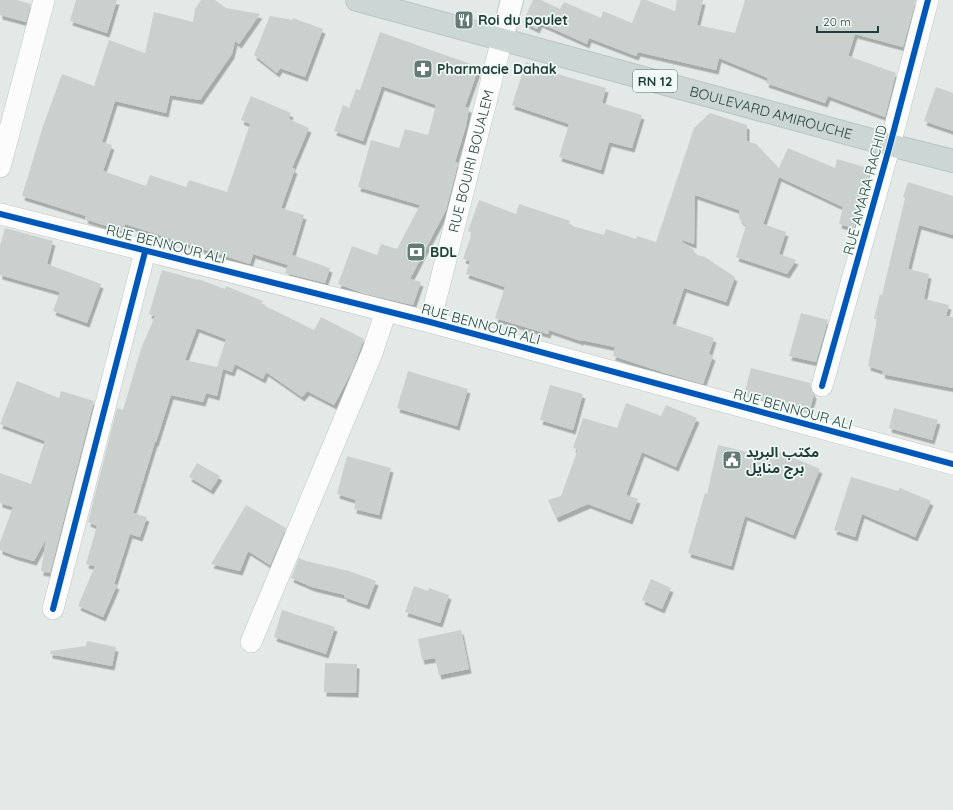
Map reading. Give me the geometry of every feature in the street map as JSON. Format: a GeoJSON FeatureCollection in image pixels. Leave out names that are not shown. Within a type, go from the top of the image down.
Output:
{"type":"FeatureCollection","features":[{"type":"Feature","properties":{"kind":"main road","name":"BOULEVARD AMIROUCHE"},"geometry":{"type":"LineString","coordinates":[[357,0],[953,161]]}},
{"type":"Feature","properties":{"kind":"main road","name":"RUE BOUIRI BOUALEM"},"geometry":{"type":"LineString","coordinates":[[502,39],[512,0]]}},
{"type":"Feature","properties":{"kind":"street"},"geometry":{"type":"LineString","coordinates":[[0,166],[44,0]]}},
{"type":"Feature","properties":{"kind":"street","name":"RUE AMARA RACHID"},"geometry":{"type":"LineString","coordinates":[[822,386],[890,145],[928,0]]}},
{"type":"Feature","properties":{"kind":"street","name":"RUE BOUIRI BOUALEM"},"geometry":{"type":"LineString","coordinates":[[430,322],[502,39]]}},
{"type":"Feature","properties":{"kind":"street","name":"RUE BENNOUR ALI"},"geometry":{"type":"LineString","coordinates":[[0,214],[145,252],[430,322],[953,464]]}},
{"type":"Feature","properties":{"kind":"street"},"geometry":{"type":"LineString","coordinates":[[53,609],[145,252]]}},
{"type":"Feature","properties":{"kind":"street"},"geometry":{"type":"LineString","coordinates":[[251,642],[372,354],[386,311]]}},
{"type":"Feature","properties":{"kind":"building"},"geometry":{"type":"Polygon","coordinates":[[[0,0],[17,0],[31,4],[26,22],[0,15],[0,0]]]}},
{"type":"Feature","properties":{"kind":"building"},"geometry":{"type":"Polygon","coordinates":[[[76,0],[117,0],[107,33],[70,21],[76,0]]]}},
{"type":"Feature","properties":{"kind":"building"},"geometry":{"type":"Polygon","coordinates":[[[201,0],[215,0],[226,8],[260,14],[239,44],[235,41],[232,54],[200,100],[170,95],[166,113],[115,101],[102,142],[112,145],[103,171],[146,186],[150,175],[186,187],[189,180],[227,192],[250,124],[241,120],[251,96],[291,113],[289,119],[309,128],[292,168],[295,169],[281,208],[304,215],[292,255],[330,268],[325,283],[285,273],[288,265],[253,254],[250,264],[125,224],[122,231],[85,219],[86,216],[22,196],[43,126],[62,74],[94,86],[109,40],[145,53],[154,12],[193,22],[195,9],[201,0]]]}},
{"type":"Feature","properties":{"kind":"building"},"geometry":{"type":"Polygon","coordinates":[[[533,0],[541,0],[560,9],[564,2],[601,18],[603,11],[632,23],[641,0],[646,0],[675,11],[677,0],[703,0],[697,25],[735,33],[745,0],[916,0],[903,47],[855,34],[848,56],[896,73],[885,117],[828,96],[825,103],[766,83],[768,78],[719,58],[716,70],[638,52],[636,56],[589,38],[587,44],[540,23],[537,29],[523,22],[533,0]]]}},
{"type":"Feature","properties":{"kind":"building"},"geometry":{"type":"Polygon","coordinates":[[[270,16],[293,20],[293,18],[323,29],[305,77],[280,68],[277,73],[254,55],[270,16]]]}},
{"type":"Feature","properties":{"kind":"building"},"geometry":{"type":"Polygon","coordinates":[[[380,32],[479,67],[465,107],[469,108],[466,126],[455,162],[458,163],[446,210],[410,279],[421,282],[413,305],[362,293],[338,284],[352,246],[377,255],[381,244],[397,249],[420,205],[358,187],[371,140],[399,148],[405,129],[428,135],[436,105],[382,86],[363,141],[334,131],[343,105],[349,108],[356,89],[360,90],[380,32]]]}},
{"type":"Feature","properties":{"kind":"building"},"geometry":{"type":"Polygon","coordinates":[[[526,62],[564,76],[606,88],[602,103],[642,115],[632,148],[609,142],[601,170],[559,157],[569,124],[512,105],[526,62]]]}},
{"type":"Feature","properties":{"kind":"building"},"geometry":{"type":"Polygon","coordinates":[[[936,87],[953,93],[953,131],[924,121],[936,87]]]}},
{"type":"Feature","properties":{"kind":"building"},"geometry":{"type":"Polygon","coordinates":[[[710,113],[747,125],[747,141],[756,144],[779,168],[788,148],[835,168],[837,159],[871,169],[854,228],[839,224],[843,207],[779,177],[763,224],[786,232],[779,254],[796,260],[787,274],[736,257],[746,226],[739,218],[739,210],[695,195],[694,244],[681,241],[694,250],[694,254],[705,257],[735,277],[726,302],[684,288],[672,324],[714,338],[709,354],[713,356],[703,384],[613,356],[615,347],[581,341],[549,330],[548,334],[495,318],[505,287],[466,274],[470,261],[463,259],[472,233],[468,231],[479,200],[516,214],[519,204],[570,221],[569,225],[604,235],[606,229],[636,239],[637,236],[656,242],[694,128],[710,113]]]}},
{"type":"Feature","properties":{"kind":"building"},"geometry":{"type":"Polygon","coordinates":[[[908,182],[953,196],[953,235],[919,225],[908,269],[929,274],[924,299],[949,305],[946,316],[953,317],[953,388],[882,374],[883,371],[868,366],[877,319],[874,319],[880,294],[882,295],[905,198],[903,197],[908,182]]]}},
{"type":"Feature","properties":{"kind":"building"},"geometry":{"type":"Polygon","coordinates":[[[5,228],[53,241],[47,264],[101,284],[87,323],[53,311],[60,292],[0,275],[0,246],[5,228]]]}},
{"type":"Feature","properties":{"kind":"building"},"geometry":{"type":"Polygon","coordinates":[[[162,270],[198,279],[225,289],[226,286],[263,301],[261,304],[314,330],[321,317],[364,339],[351,373],[334,405],[307,391],[302,397],[266,372],[263,379],[235,364],[232,372],[223,369],[217,396],[206,393],[203,402],[171,395],[133,513],[147,517],[140,537],[130,534],[114,584],[117,585],[103,617],[78,606],[95,566],[86,564],[97,526],[88,522],[117,408],[123,410],[141,349],[155,316],[149,314],[162,270]],[[197,328],[185,360],[217,367],[226,339],[197,328]]]}},
{"type":"Feature","properties":{"kind":"building"},"geometry":{"type":"Polygon","coordinates":[[[801,313],[828,320],[816,362],[789,356],[801,313]]]}},
{"type":"Feature","properties":{"kind":"building"},"geometry":{"type":"Polygon","coordinates":[[[751,368],[810,383],[814,395],[809,413],[744,395],[751,368]]]}},
{"type":"Feature","properties":{"kind":"building"},"geometry":{"type":"Polygon","coordinates":[[[408,371],[468,389],[457,426],[397,408],[408,371]]]}},
{"type":"Feature","properties":{"kind":"building"},"geometry":{"type":"Polygon","coordinates":[[[17,381],[59,398],[61,391],[94,401],[50,573],[41,571],[46,539],[34,561],[0,550],[0,542],[13,507],[0,503],[0,473],[31,484],[45,441],[0,424],[17,381]]]}},
{"type":"Feature","properties":{"kind":"building"},"geometry":{"type":"Polygon","coordinates":[[[550,385],[583,394],[573,430],[540,420],[550,385]]]}},
{"type":"Feature","properties":{"kind":"building"},"geometry":{"type":"Polygon","coordinates":[[[626,403],[661,416],[666,405],[697,418],[676,467],[642,452],[626,495],[638,499],[630,520],[588,504],[556,518],[548,500],[561,496],[578,449],[573,448],[583,418],[617,428],[626,403]]]}},
{"type":"Feature","properties":{"kind":"building"},"geometry":{"type":"Polygon","coordinates":[[[894,408],[938,420],[932,440],[889,428],[894,408]]]}},
{"type":"Feature","properties":{"kind":"building"},"geometry":{"type":"Polygon","coordinates":[[[718,445],[777,459],[780,452],[820,469],[793,535],[745,516],[731,566],[688,553],[705,493],[707,494],[718,445]]]}},
{"type":"Feature","properties":{"kind":"building"},"geometry":{"type":"Polygon","coordinates":[[[347,456],[391,468],[379,515],[354,509],[356,500],[337,494],[347,456]]]}},
{"type":"Feature","properties":{"kind":"building"},"geometry":{"type":"Polygon","coordinates":[[[197,463],[220,476],[211,490],[189,477],[197,463]]]}},
{"type":"Feature","properties":{"kind":"building"},"geometry":{"type":"Polygon","coordinates":[[[851,477],[898,491],[900,488],[931,501],[915,537],[862,514],[855,537],[834,530],[851,477]]]}},
{"type":"Feature","properties":{"kind":"building"},"geometry":{"type":"Polygon","coordinates":[[[246,505],[286,528],[270,565],[248,551],[240,571],[211,564],[246,505]]]}},
{"type":"Feature","properties":{"kind":"building"},"geometry":{"type":"Polygon","coordinates":[[[299,558],[349,571],[376,581],[367,605],[344,597],[345,595],[312,587],[291,578],[299,558]]]}},
{"type":"Feature","properties":{"kind":"building"},"geometry":{"type":"Polygon","coordinates":[[[651,579],[671,588],[662,609],[642,600],[651,579]]]}},
{"type":"Feature","properties":{"kind":"building"},"geometry":{"type":"Polygon","coordinates":[[[414,586],[428,591],[429,588],[449,595],[440,623],[405,612],[414,586]]]}},
{"type":"Feature","properties":{"kind":"building"},"geometry":{"type":"Polygon","coordinates":[[[282,610],[335,627],[326,654],[274,637],[282,610]]]}},
{"type":"Feature","properties":{"kind":"building"},"geometry":{"type":"Polygon","coordinates":[[[461,630],[469,669],[439,675],[435,658],[422,660],[418,639],[461,630]]]}},
{"type":"Feature","properties":{"kind":"building"},"geometry":{"type":"Polygon","coordinates":[[[87,641],[116,647],[112,666],[50,654],[50,651],[86,646],[87,641]]]}},
{"type":"Feature","properties":{"kind":"building"},"geometry":{"type":"Polygon","coordinates":[[[325,663],[357,664],[356,693],[324,692],[325,663]]]}},
{"type":"Feature","properties":{"kind":"cycle path"},"geometry":{"type":"LineString","coordinates":[[822,386],[890,145],[928,0]]}},
{"type":"Feature","properties":{"kind":"cycle path"},"geometry":{"type":"LineString","coordinates":[[0,214],[430,322],[953,464]]}},
{"type":"Feature","properties":{"kind":"cycle path"},"geometry":{"type":"LineString","coordinates":[[53,609],[145,252]]}},
{"type":"Feature","properties":{"kind":"place","name":"Roi du poulet"},"geometry":{"type":"Point","coordinates":[464,20]}},
{"type":"Feature","properties":{"kind":"place","name":"Pharmacie Dahak"},"geometry":{"type":"Point","coordinates":[423,69]}},
{"type":"Feature","properties":{"kind":"place","name":"BDL"},"geometry":{"type":"Point","coordinates":[416,252]}},
{"type":"Feature","properties":{"kind":"place","name":"مكتب البريد برج منايل"},"geometry":{"type":"Point","coordinates":[732,460]}}]}
